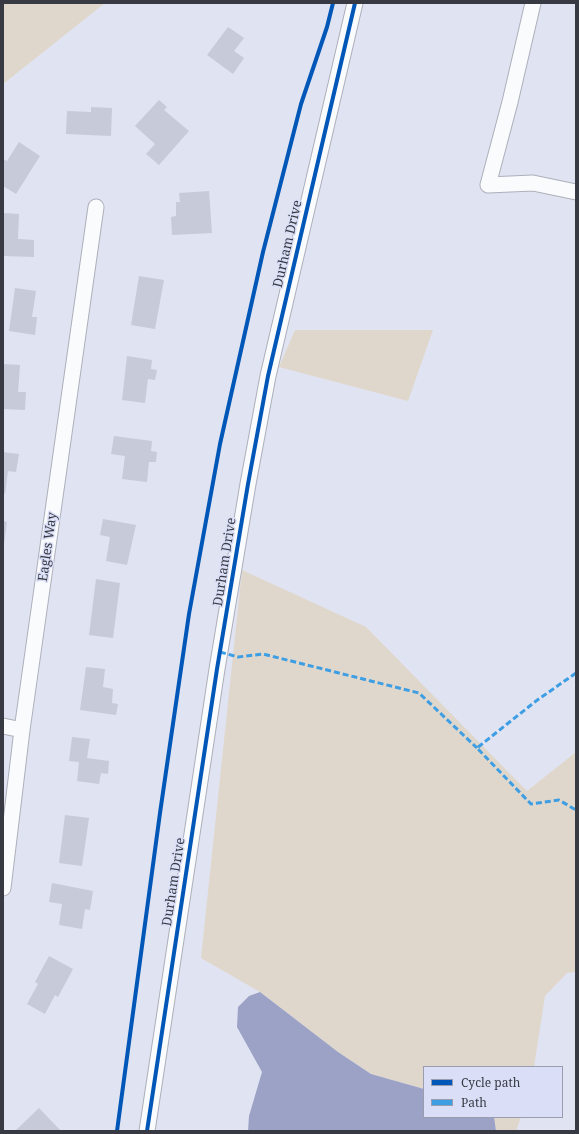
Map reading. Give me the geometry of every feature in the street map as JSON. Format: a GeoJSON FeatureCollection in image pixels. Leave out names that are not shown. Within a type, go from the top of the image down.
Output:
{"type":"FeatureCollection","features":[{"type":"Feature","properties":{"kind":"street","name":"Durham Drive"},"geometry":{"type":"LineString","coordinates":[[147,1131],[217,669],[248,484],[268,376],[354,3]]}},
{"type":"Feature","properties":{"kind":"street"},"geometry":{"type":"LineString","coordinates":[[533,3],[510,102],[488,185],[533,183],[576,192]]}},
{"type":"Feature","properties":{"kind":"street","name":"Eagles Way"},"geometry":{"type":"LineString","coordinates":[[3,888],[22,730],[96,207]]}},
{"type":"Feature","properties":{"kind":"street"},"geometry":{"type":"LineString","coordinates":[[3,726],[22,730]]}},
{"type":"Feature","properties":{"kind":"shaded area"},"geometry":{"type":"Polygon","coordinates":[[[3,3],[105,3],[3,84],[3,3]]]}},
{"type":"Feature","properties":{"kind":"shaded area"},"geometry":{"type":"Polygon","coordinates":[[[295,330],[433,330],[408,401],[279,367],[295,330]]]}},
{"type":"Feature","properties":{"kind":"shaded area"},"geometry":{"type":"Polygon","coordinates":[[[242,570],[366,627],[527,791],[576,752],[576,972],[567,973],[545,996],[534,1066],[423,1066],[423,1089],[371,1074],[338,1052],[260,992],[201,958],[242,570]]]}},
{"type":"Feature","properties":{"kind":"shaded area"},"geometry":{"type":"Polygon","coordinates":[[[494,1118],[521,1118],[516,1131],[496,1131],[494,1118]]]}},
{"type":"Feature","properties":{"kind":"water"},"geometry":{"type":"Polygon","coordinates":[[[260,992],[338,1052],[371,1074],[423,1089],[423,1118],[494,1118],[496,1131],[248,1131],[249,1116],[262,1072],[237,1027],[238,1007],[249,996],[260,992]]]}},
{"type":"Feature","properties":{"kind":"building"},"geometry":{"type":"Polygon","coordinates":[[[228,27],[244,38],[234,51],[244,58],[233,74],[207,55],[228,27]]]}},
{"type":"Feature","properties":{"kind":"building"},"geometry":{"type":"Polygon","coordinates":[[[159,100],[167,107],[164,110],[189,131],[159,165],[146,154],[155,144],[135,126],[159,100]]]}},
{"type":"Feature","properties":{"kind":"building"},"geometry":{"type":"Polygon","coordinates":[[[91,107],[112,108],[111,136],[66,134],[67,111],[91,112],[91,107]]]}},
{"type":"Feature","properties":{"kind":"building"},"geometry":{"type":"Polygon","coordinates":[[[19,142],[40,156],[16,194],[3,186],[3,159],[7,161],[19,142]]]}},
{"type":"Feature","properties":{"kind":"building"},"geometry":{"type":"Polygon","coordinates":[[[209,191],[212,233],[172,235],[171,217],[176,216],[176,202],[180,202],[179,193],[209,191]]]}},
{"type":"Feature","properties":{"kind":"building"},"geometry":{"type":"Polygon","coordinates":[[[3,213],[19,214],[18,239],[34,240],[34,257],[3,256],[3,213]]]}},
{"type":"Feature","properties":{"kind":"building"},"geometry":{"type":"Polygon","coordinates":[[[139,276],[164,280],[155,329],[131,325],[139,276]]]}},
{"type":"Feature","properties":{"kind":"building"},"geometry":{"type":"Polygon","coordinates":[[[15,288],[36,291],[32,317],[37,317],[35,335],[9,331],[15,288]]]}},
{"type":"Feature","properties":{"kind":"building"},"geometry":{"type":"Polygon","coordinates":[[[127,356],[152,360],[151,369],[157,370],[155,380],[148,379],[145,403],[122,400],[127,356]]]}},
{"type":"Feature","properties":{"kind":"building"},"geometry":{"type":"Polygon","coordinates":[[[3,364],[20,365],[18,392],[26,392],[25,410],[3,409],[3,364]]]}},
{"type":"Feature","properties":{"kind":"building"},"geometry":{"type":"Polygon","coordinates":[[[114,436],[152,441],[151,451],[157,452],[156,462],[149,462],[147,482],[122,479],[125,456],[111,454],[114,436]]]}},
{"type":"Feature","properties":{"kind":"building"},"geometry":{"type":"Polygon","coordinates":[[[3,452],[19,454],[16,472],[8,471],[5,494],[3,493],[3,452]]]}},
{"type":"Feature","properties":{"kind":"building"},"geometry":{"type":"Polygon","coordinates":[[[103,519],[136,525],[127,565],[106,561],[110,537],[100,535],[103,519]]]}},
{"type":"Feature","properties":{"kind":"building"},"geometry":{"type":"Polygon","coordinates":[[[3,521],[7,522],[4,544],[3,544],[3,521]]]}},
{"type":"Feature","properties":{"kind":"building"},"geometry":{"type":"Polygon","coordinates":[[[96,579],[120,583],[113,638],[89,635],[96,579]]]}},
{"type":"Feature","properties":{"kind":"building"},"geometry":{"type":"Polygon","coordinates":[[[86,667],[105,669],[103,687],[113,689],[112,703],[118,704],[116,715],[80,710],[86,667]]]}},
{"type":"Feature","properties":{"kind":"building"},"geometry":{"type":"Polygon","coordinates":[[[72,737],[90,739],[87,758],[109,761],[108,774],[101,773],[99,784],[77,781],[79,762],[69,761],[72,737]]]}},
{"type":"Feature","properties":{"kind":"building"},"geometry":{"type":"Polygon","coordinates":[[[65,815],[89,818],[82,866],[59,863],[65,815]]]}},
{"type":"Feature","properties":{"kind":"building"},"geometry":{"type":"Polygon","coordinates":[[[52,883],[93,891],[90,910],[85,909],[82,929],[59,925],[62,904],[49,902],[52,883]]]}},
{"type":"Feature","properties":{"kind":"building"},"geometry":{"type":"Polygon","coordinates":[[[49,956],[73,969],[58,997],[55,995],[45,1014],[27,1004],[38,984],[35,982],[49,956]]]}},
{"type":"Feature","properties":{"kind":"building"},"geometry":{"type":"Polygon","coordinates":[[[39,1108],[61,1131],[15,1131],[39,1108]]]}},
{"type":"Feature","properties":{"kind":"marked path"},"geometry":{"type":"LineString","coordinates":[[220,652],[238,657],[263,654],[419,693],[477,748]]}},
{"type":"Feature","properties":{"kind":"marked path"},"geometry":{"type":"LineString","coordinates":[[576,673],[536,701],[477,748],[531,804],[559,800],[576,810]]}},
{"type":"Feature","properties":{"kind":"cycle path"},"geometry":{"type":"LineString","coordinates":[[117,1131],[160,813],[189,614],[220,444],[263,252],[301,104],[327,27],[333,3]]}},
{"type":"Feature","properties":{"kind":"cycle path"},"geometry":{"type":"LineString","coordinates":[[147,1131],[217,669],[248,484],[268,376],[355,3]]}}]}
